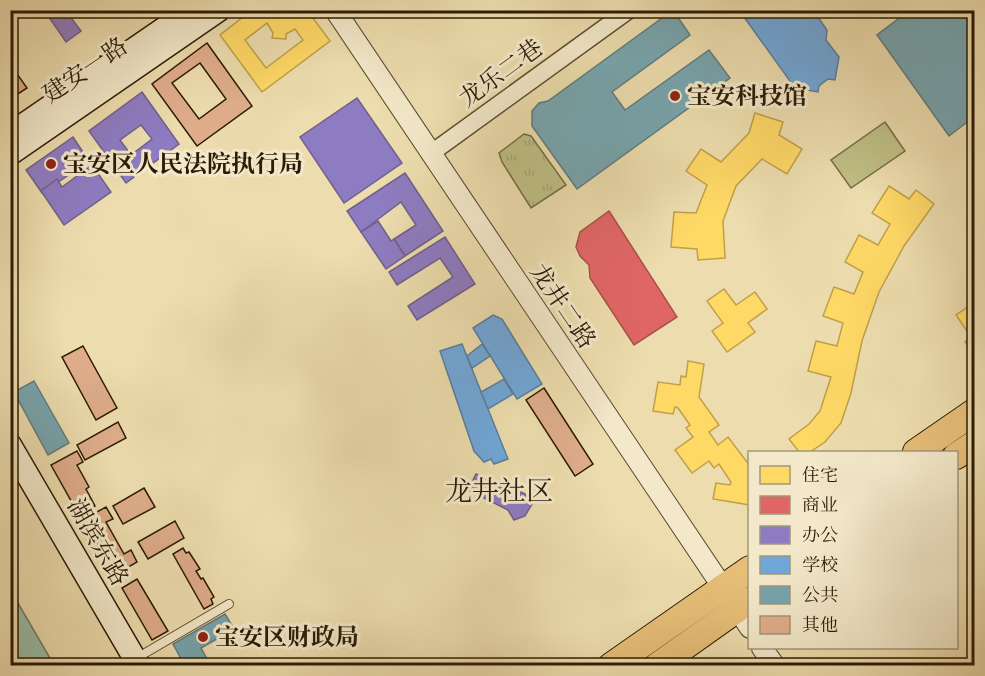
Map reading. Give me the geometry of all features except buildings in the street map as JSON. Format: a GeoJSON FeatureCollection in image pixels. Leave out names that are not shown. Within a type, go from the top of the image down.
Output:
{"type":"FeatureCollection","features":[{"type":"Feature","properties":{"kind":"main road","name":"建安一路"},"geometry":{"type":"LineString","coordinates":[[10,135],[191,10]]}},
{"type":"Feature","properties":{"kind":"main road","name":"建安一路"},"geometry":{"type":"LineString","coordinates":[[10,154],[219,10]]}},
{"type":"Feature","properties":{"kind":"main road"},"geometry":{"type":"LineString","coordinates":[[919,451],[975,412]]}},
{"type":"Feature","properties":{"kind":"main road"},"geometry":{"type":"LineString","coordinates":[[958,455],[975,444]]}},
{"type":"Feature","properties":{"kind":"main road","name":"湖滨东路"},"geometry":{"type":"LineString","coordinates":[[10,445],[132,663]]}},
{"type":"Feature","properties":{"kind":"main road"},"geometry":{"type":"LineString","coordinates":[[611,666],[748,570]]}},
{"type":"Feature","properties":{"kind":"main road"},"geometry":{"type":"LineString","coordinates":[[657,666],[745,613]]}},
{"type":"Feature","properties":{"kind":"street","name":"龙井二路"},"geometry":{"type":"LineString","coordinates":[[335,10],[722,588],[745,613]]}},
{"type":"Feature","properties":{"kind":"street","name":"龙乐二巷"},"geometry":{"type":"LineString","coordinates":[[430,154],[629,10]]}},
{"type":"Feature","properties":{"kind":"street"},"geometry":{"type":"LineString","coordinates":[[763,649],[775,666]]}},
{"type":"Feature","properties":{"kind":"lane"},"geometry":{"type":"LineString","coordinates":[[132,663],[229,604]]}},
{"type":"Feature","properties":{"kind":"green space"},"geometry":{"type":"Polygon","coordinates":[[[885,122],[905,151],[851,188],[831,160],[885,122]]]}},
{"type":"Feature","properties":{"kind":"green space"},"geometry":{"type":"Polygon","coordinates":[[[524,134],[531,136],[566,185],[531,208],[502,162],[499,153],[524,134]]]}},
{"type":"Feature","properties":{"kind":"shaded area"},"geometry":{"type":"Polygon","coordinates":[[[11,591],[54,665],[11,665],[11,591]]]}},
{"type":"Feature","properties":{"kind":"place","name":"宝安科技馆"},"geometry":{"type":"Point","coordinates":[675,96]}},
{"type":"Feature","properties":{"kind":"place","name":"宝安区人民法院执行局"},"geometry":{"type":"Point","coordinates":[51,164]}},
{"type":"Feature","properties":{"kind":"place","name":"宝安区财政局"},"geometry":{"type":"Point","coordinates":[203,637]}},
{"type":"Feature","properties":{"kind":"district","name":"龙井社区"},"geometry":{"type":"Point","coordinates":[499,491]}}]}
